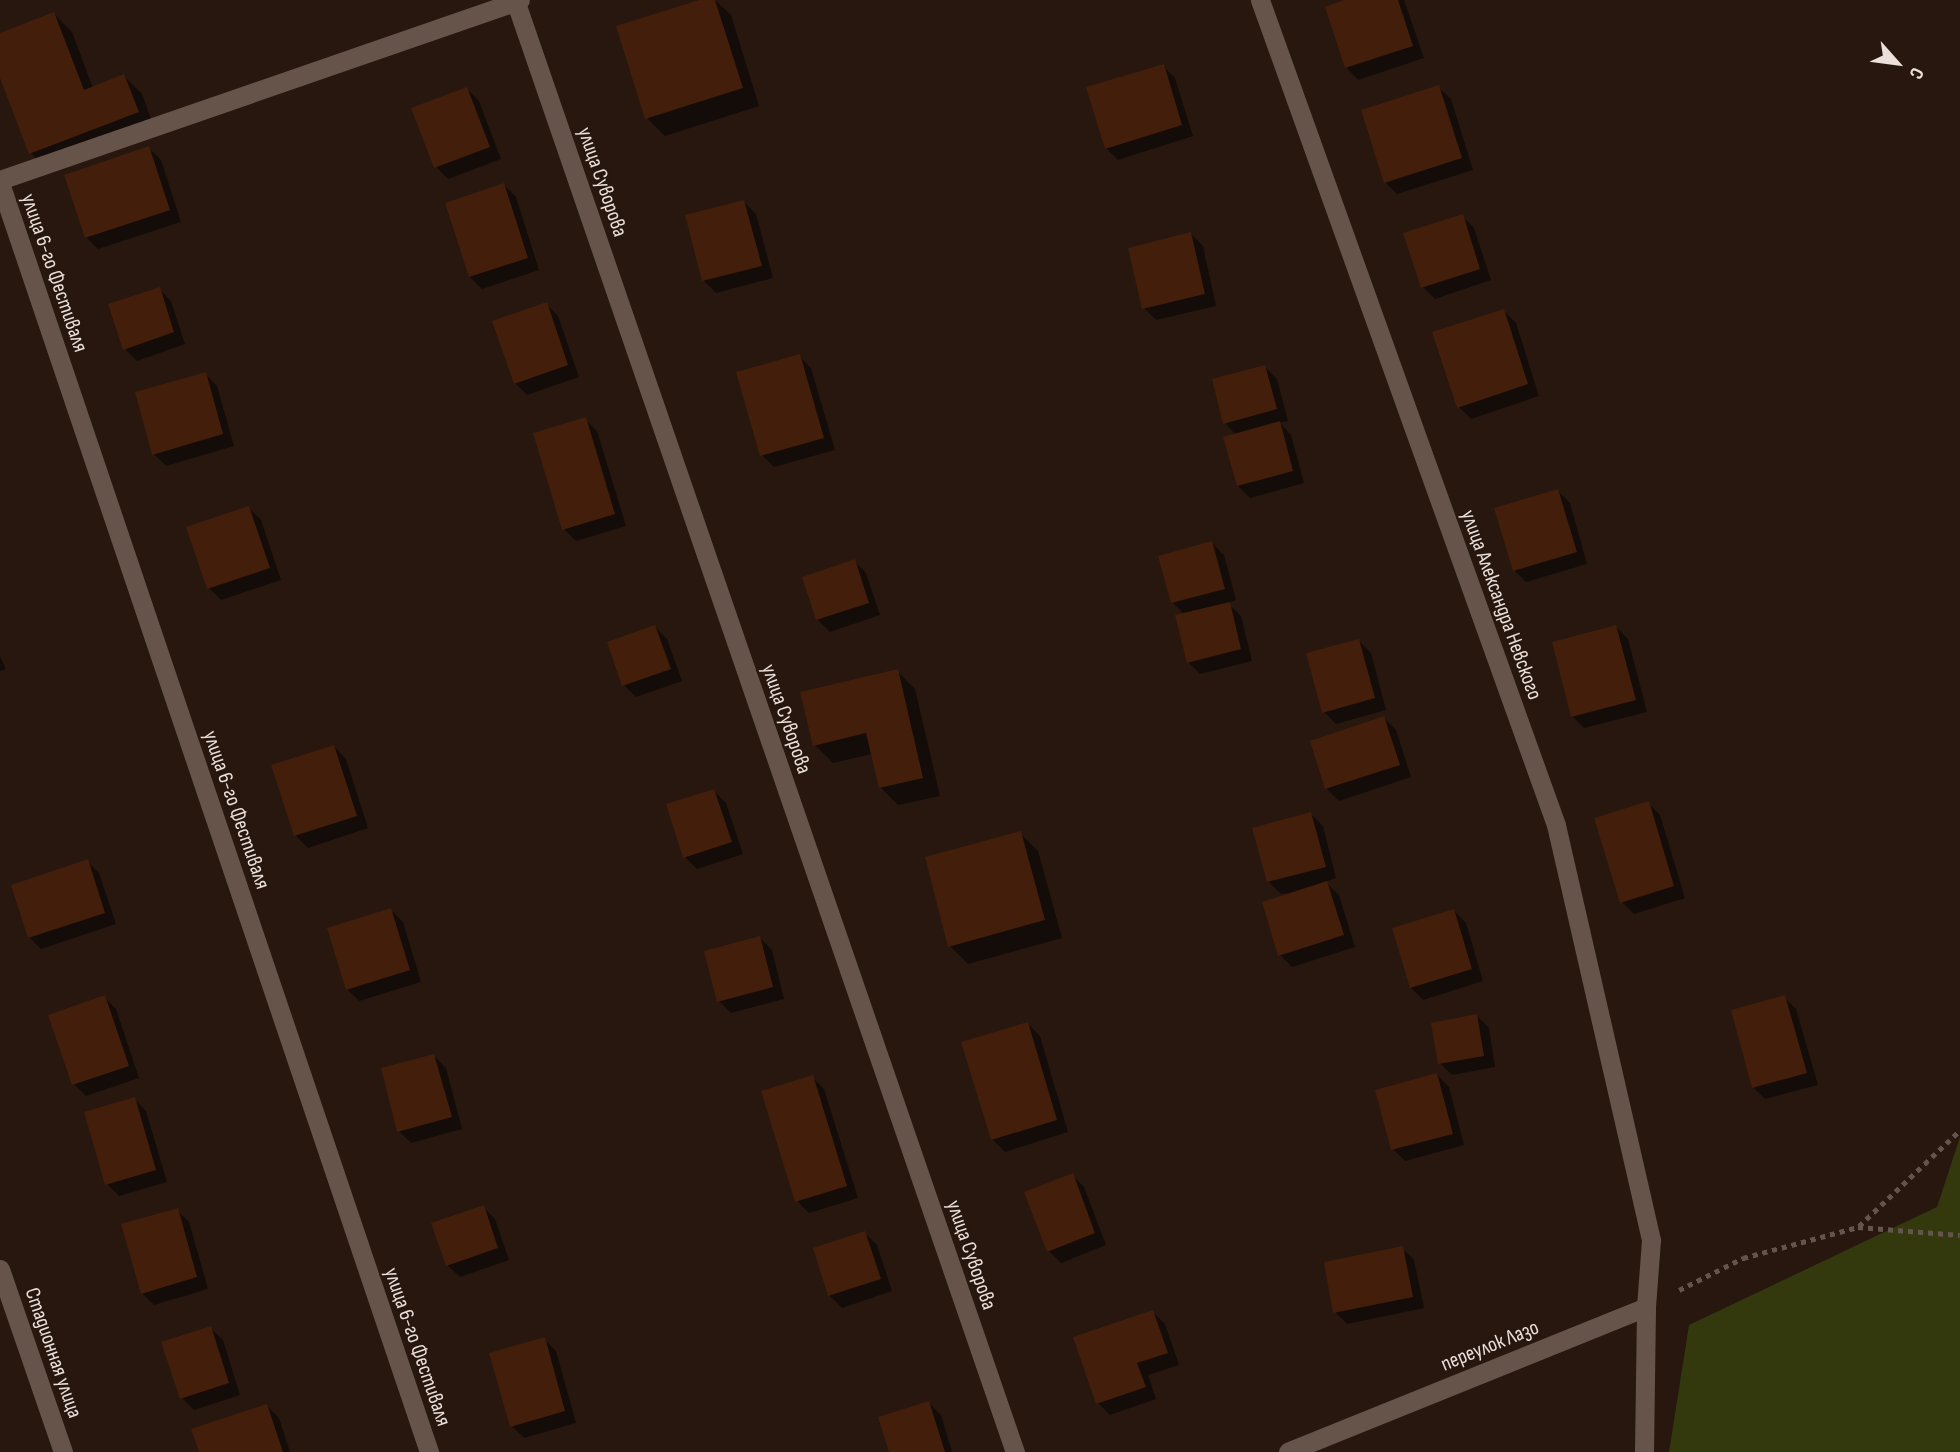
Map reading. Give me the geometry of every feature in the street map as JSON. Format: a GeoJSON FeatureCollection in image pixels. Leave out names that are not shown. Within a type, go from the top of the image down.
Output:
{"type":"FeatureCollection","features":[{"type":"Feature","properties":{"kind":"street","name":"улица Александра Невского"},"geometry":{"type":"LineString","coordinates":[[1260,0],[1556,825],[1651,1240],[1646,1307]]}},
{"type":"Feature","properties":{"kind":"street"},"geometry":{"type":"LineString","coordinates":[[0,181],[517,1]]}},
{"type":"Feature","properties":{"kind":"street","name":"улица Суворова"},"geometry":{"type":"LineString","coordinates":[[517,1],[1015,1452]]}},
{"type":"Feature","properties":{"kind":"street","name":"улица 6-го Фестиваля"},"geometry":{"type":"LineString","coordinates":[[0,181],[429,1452]]}},
{"type":"Feature","properties":{"kind":"street","name":"Стадионная улица"},"geometry":{"type":"LineString","coordinates":[[0,1269],[63,1452]]}},
{"type":"Feature","properties":{"kind":"street"},"geometry":{"type":"LineString","coordinates":[[1644,1452],[1646,1307]]}},
{"type":"Feature","properties":{"kind":"street","name":"переулок Лазо"},"geometry":{"type":"LineString","coordinates":[[1289,1452],[1646,1307]]}},
{"type":"Feature","properties":{"kind":"path"},"geometry":{"type":"LineString","coordinates":[[1858,1227],[1960,1130]]}},
{"type":"Feature","properties":{"kind":"path"},"geometry":{"type":"LineString","coordinates":[[1646,1307],[1743,1258],[1858,1227],[1960,1235]]}},
{"type":"Feature","properties":{"kind":"green space"},"geometry":{"type":"Polygon","coordinates":[[[1960,1137],[1960,1452],[1669,1452],[1689,1325],[1937,1207],[1960,1137]]]}},
{"type":"Feature","properties":{"kind":"building"},"geometry":{"type":"Polygon","coordinates":[[[699,0],[715,0],[743,88],[645,119],[616,26],[699,0]]]}},
{"type":"Feature","properties":{"kind":"building"},"geometry":{"type":"Polygon","coordinates":[[[1344,0],[1398,0],[1413,46],[1345,68],[1325,7],[1344,0]]]}},
{"type":"Feature","properties":{"kind":"building"},"geometry":{"type":"Polygon","coordinates":[[[54,12],[84,90],[124,74],[139,112],[29,154],[0,78],[0,33],[54,12]]]}},
{"type":"Feature","properties":{"kind":"building"},"geometry":{"type":"Polygon","coordinates":[[[1164,64],[1182,125],[1105,149],[1086,87],[1164,64]]]}},
{"type":"Feature","properties":{"kind":"building"},"geometry":{"type":"Polygon","coordinates":[[[1439,85],[1462,158],[1384,183],[1361,110],[1439,85]]]}},
{"type":"Feature","properties":{"kind":"building"},"geometry":{"type":"Polygon","coordinates":[[[467,87],[490,147],[434,168],[411,108],[467,87]]]}},
{"type":"Feature","properties":{"kind":"building"},"geometry":{"type":"Polygon","coordinates":[[[149,146],[170,210],[85,238],[64,175],[149,146]]]}},
{"type":"Feature","properties":{"kind":"building"},"geometry":{"type":"Polygon","coordinates":[[[504,183],[528,258],[469,277],[445,203],[504,183]]]}},
{"type":"Feature","properties":{"kind":"building"},"geometry":{"type":"Polygon","coordinates":[[[744,200],[762,266],[702,281],[685,215],[744,200]]]}},
{"type":"Feature","properties":{"kind":"building"},"geometry":{"type":"Polygon","coordinates":[[[1463,214],[1480,269],[1421,288],[1403,233],[1463,214]]]}},
{"type":"Feature","properties":{"kind":"building"},"geometry":{"type":"Polygon","coordinates":[[[1191,232],[1205,294],[1142,309],[1128,248],[1191,232]]]}},
{"type":"Feature","properties":{"kind":"building"},"geometry":{"type":"Polygon","coordinates":[[[160,287],[174,332],[123,350],[108,304],[160,287]]]}},
{"type":"Feature","properties":{"kind":"building"},"geometry":{"type":"Polygon","coordinates":[[[547,302],[568,365],[514,384],[492,321],[547,302]]]}},
{"type":"Feature","properties":{"kind":"building"},"geometry":{"type":"Polygon","coordinates":[[[1504,309],[1528,384],[1457,408],[1432,332],[1504,309]]]}},
{"type":"Feature","properties":{"kind":"building"},"geometry":{"type":"Polygon","coordinates":[[[800,354],[824,438],[760,456],[736,372],[800,354]]]}},
{"type":"Feature","properties":{"kind":"building"},"geometry":{"type":"Polygon","coordinates":[[[1265,365],[1277,409],[1223,424],[1212,379],[1265,365]]]}},
{"type":"Feature","properties":{"kind":"building"},"geometry":{"type":"Polygon","coordinates":[[[206,372],[223,434],[152,455],[135,392],[206,372]]]}},
{"type":"Feature","properties":{"kind":"building"},"geometry":{"type":"Polygon","coordinates":[[[586,417],[615,514],[562,530],[533,433],[586,417]]]}},
{"type":"Feature","properties":{"kind":"building"},"geometry":{"type":"Polygon","coordinates":[[[1280,421],[1293,471],[1237,486],[1223,437],[1280,421]]]}},
{"type":"Feature","properties":{"kind":"building"},"geometry":{"type":"Polygon","coordinates":[[[1558,489],[1577,552],[1513,571],[1494,508],[1558,489]]]}},
{"type":"Feature","properties":{"kind":"building"},"geometry":{"type":"Polygon","coordinates":[[[249,506],[270,568],[207,589],[186,527],[249,506]]]}},
{"type":"Feature","properties":{"kind":"building"},"geometry":{"type":"Polygon","coordinates":[[[1212,541],[1225,589],[1171,603],[1158,556],[1212,541]]]}},
{"type":"Feature","properties":{"kind":"building"},"geometry":{"type":"Polygon","coordinates":[[[855,559],[869,603],[816,620],[802,577],[855,559]]]}},
{"type":"Feature","properties":{"kind":"building"},"geometry":{"type":"Polygon","coordinates":[[[1230,602],[1241,649],[1187,663],[1175,615],[1230,602]]]}},
{"type":"Feature","properties":{"kind":"building"},"geometry":{"type":"Polygon","coordinates":[[[655,625],[671,669],[622,686],[607,642],[655,625]]]}},
{"type":"Feature","properties":{"kind":"building"},"geometry":{"type":"Polygon","coordinates":[[[1616,625],[1636,700],[1571,717],[1552,642],[1616,625]]]}},
{"type":"Feature","properties":{"kind":"building"},"geometry":{"type":"Polygon","coordinates":[[[1359,639],[1375,698],[1322,713],[1306,653],[1359,639]]]}},
{"type":"Feature","properties":{"kind":"building"},"geometry":{"type":"Polygon","coordinates":[[[898,669],[923,778],[879,788],[866,733],[813,746],[800,692],[898,669]]]}},
{"type":"Feature","properties":{"kind":"building"},"geometry":{"type":"Polygon","coordinates":[[[1384,716],[1400,765],[1325,789],[1310,741],[1384,716]]]}},
{"type":"Feature","properties":{"kind":"building"},"geometry":{"type":"Polygon","coordinates":[[[334,745],[357,816],[294,836],[271,765],[334,745]]]}},
{"type":"Feature","properties":{"kind":"building"},"geometry":{"type":"Polygon","coordinates":[[[714,789],[732,842],[683,858],[666,804],[714,789]]]}},
{"type":"Feature","properties":{"kind":"building"},"geometry":{"type":"Polygon","coordinates":[[[1649,801],[1674,886],[1620,903],[1594,818],[1649,801]]]}},
{"type":"Feature","properties":{"kind":"building"},"geometry":{"type":"Polygon","coordinates":[[[1311,812],[1326,867],[1267,882],[1252,828],[1311,812]]]}},
{"type":"Feature","properties":{"kind":"building"},"geometry":{"type":"Polygon","coordinates":[[[1021,831],[1045,920],[948,947],[925,857],[1021,831]]]}},
{"type":"Feature","properties":{"kind":"building"},"geometry":{"type":"Polygon","coordinates":[[[88,859],[105,913],[28,938],[11,885],[88,859]]]}},
{"type":"Feature","properties":{"kind":"building"},"geometry":{"type":"Polygon","coordinates":[[[1327,881],[1344,935],[1278,956],[1262,902],[1327,881]]]}},
{"type":"Feature","properties":{"kind":"building"},"geometry":{"type":"Polygon","coordinates":[[[391,908],[410,970],[346,990],[327,928],[391,908]]]}},
{"type":"Feature","properties":{"kind":"building"},"geometry":{"type":"Polygon","coordinates":[[[1454,909],[1472,969],[1410,988],[1392,928],[1454,909]]]}},
{"type":"Feature","properties":{"kind":"building"},"geometry":{"type":"Polygon","coordinates":[[[760,936],[773,987],[717,1002],[704,951],[760,936]]]}},
{"type":"Feature","properties":{"kind":"building"},"geometry":{"type":"Polygon","coordinates":[[[105,995],[129,1066],[72,1085],[48,1015],[105,995]]]}},
{"type":"Feature","properties":{"kind":"building"},"geometry":{"type":"Polygon","coordinates":[[[1785,995],[1807,1073],[1752,1088],[1731,1010],[1785,995]]]}},
{"type":"Feature","properties":{"kind":"building"},"geometry":{"type":"Polygon","coordinates":[[[1477,1014],[1484,1056],[1438,1064],[1431,1023],[1477,1014]]]}},
{"type":"Feature","properties":{"kind":"building"},"geometry":{"type":"Polygon","coordinates":[[[1028,1022],[1057,1120],[991,1140],[961,1042],[1028,1022]]]}},
{"type":"Feature","properties":{"kind":"building"},"geometry":{"type":"Polygon","coordinates":[[[434,1054],[452,1117],[397,1132],[381,1068],[434,1054]]]}},
{"type":"Feature","properties":{"kind":"building"},"geometry":{"type":"Polygon","coordinates":[[[1437,1073],[1453,1134],[1391,1150],[1375,1090],[1437,1073]]]}},
{"type":"Feature","properties":{"kind":"building"},"geometry":{"type":"Polygon","coordinates":[[[813,1075],[847,1186],[795,1202],[761,1091],[813,1075]]]}},
{"type":"Feature","properties":{"kind":"building"},"geometry":{"type":"Polygon","coordinates":[[[135,1097],[156,1170],[105,1185],[84,1112],[135,1097]]]}},
{"type":"Feature","properties":{"kind":"building"},"geometry":{"type":"Polygon","coordinates":[[[1073,1173],[1095,1233],[1047,1252],[1024,1192],[1073,1173]]]}},
{"type":"Feature","properties":{"kind":"building"},"geometry":{"type":"Polygon","coordinates":[[[484,1205],[498,1248],[446,1266],[431,1223],[484,1205]]]}},
{"type":"Feature","properties":{"kind":"building"},"geometry":{"type":"Polygon","coordinates":[[[178,1208],[197,1277],[141,1294],[121,1224],[178,1208]]]}},
{"type":"Feature","properties":{"kind":"building"},"geometry":{"type":"Polygon","coordinates":[[[865,1231],[881,1279],[828,1296],[813,1248],[865,1231]]]}},
{"type":"Feature","properties":{"kind":"building"},"geometry":{"type":"Polygon","coordinates":[[[1403,1246],[1413,1297],[1333,1313],[1324,1262],[1403,1246]]]}},
{"type":"Feature","properties":{"kind":"building"},"geometry":{"type":"Polygon","coordinates":[[[1153,1310],[1168,1353],[1137,1363],[1146,1387],[1096,1404],[1073,1337],[1153,1310]]]}},
{"type":"Feature","properties":{"kind":"building"},"geometry":{"type":"Polygon","coordinates":[[[211,1326],[229,1383],[180,1399],[161,1342],[211,1326]]]}},
{"type":"Feature","properties":{"kind":"building"},"geometry":{"type":"Polygon","coordinates":[[[545,1337],[565,1411],[510,1427],[489,1353],[545,1337]]]}},
{"type":"Feature","properties":{"kind":"building"},"geometry":{"type":"Polygon","coordinates":[[[929,1401],[945,1452],[889,1452],[878,1417],[929,1401]]]}},
{"type":"Feature","properties":{"kind":"building"},"geometry":{"type":"Polygon","coordinates":[[[267,1404],[283,1452],[199,1452],[191,1429],[267,1404]]]}}]}
